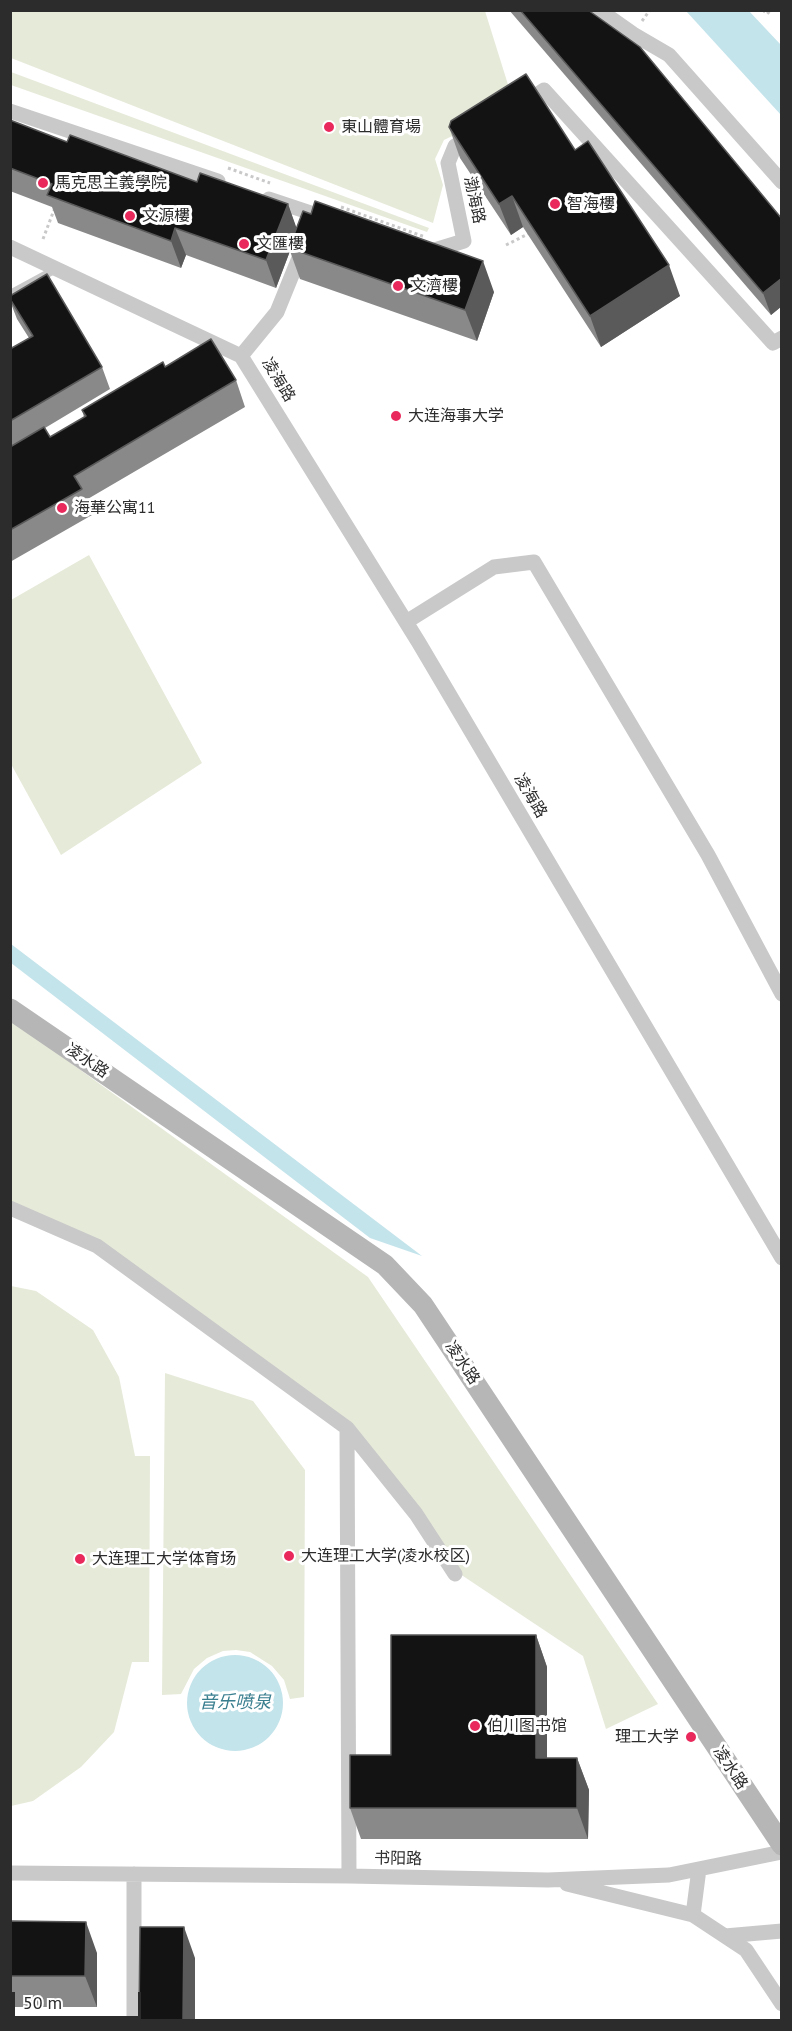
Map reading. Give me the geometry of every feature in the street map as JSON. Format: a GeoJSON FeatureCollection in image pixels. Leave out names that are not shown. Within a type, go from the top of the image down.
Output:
{"type":"FeatureCollection","features":[{"type":"Feature","properties":{"kind":"main road","name":"凌水路"},"geometry":{"type":"LineString","coordinates":[[10,1009],[385,1265],[423,1305],[782,1845]]}},
{"type":"Feature","properties":{"kind":"street"},"geometry":{"type":"LineString","coordinates":[[599,10],[633,34],[669,55],[782,182]]}},
{"type":"Feature","properties":{"kind":"street"},"geometry":{"type":"LineString","coordinates":[[514,109],[544,90],[772,343],[782,338]]}},
{"type":"Feature","properties":{"kind":"street"},"geometry":{"type":"LineString","coordinates":[[10,111],[227,184]]}},
{"type":"Feature","properties":{"kind":"street","name":"渤海路"},"geometry":{"type":"LineString","coordinates":[[409,246],[430,253],[464,241],[448,163],[455,146],[485,128]]}},
{"type":"Feature","properties":{"kind":"street"},"geometry":{"type":"LineString","coordinates":[[260,196],[311,225],[346,225]]}},
{"type":"Feature","properties":{"kind":"street"},"geometry":{"type":"LineString","coordinates":[[10,247],[58,268],[216,349],[242,356],[278,312],[311,225]]}},
{"type":"Feature","properties":{"kind":"street","name":"凌海路"},"geometry":{"type":"LineString","coordinates":[[242,356],[406,622],[782,1258]]}},
{"type":"Feature","properties":{"kind":"street"},"geometry":{"type":"LineString","coordinates":[[406,622],[494,567],[534,562],[708,855],[782,994]]}},
{"type":"Feature","properties":{"kind":"street"},"geometry":{"type":"LineString","coordinates":[[10,1208],[97,1246],[347,1428],[416,1514],[455,1574]]}},
{"type":"Feature","properties":{"kind":"street"},"geometry":{"type":"LineString","coordinates":[[347,1428],[349,1876]]}},
{"type":"Feature","properties":{"kind":"street","name":"书阳路"},"geometry":{"type":"LineString","coordinates":[[10,1873],[548,1880],[669,1875],[782,1852]]}},
{"type":"Feature","properties":{"kind":"street"},"geometry":{"type":"LineString","coordinates":[[693,1915],[699,1869]]}},
{"type":"Feature","properties":{"kind":"street"},"geometry":{"type":"LineString","coordinates":[[134,1874],[134,2020]]}},
{"type":"Feature","properties":{"kind":"street"},"geometry":{"type":"LineString","coordinates":[[548,1880],[693,1915],[747,1950],[782,2004]]}},
{"type":"Feature","properties":{"kind":"street"},"geometry":{"type":"LineString","coordinates":[[725,1936],[782,1930]]}},
{"type":"Feature","properties":{"kind":"lane"},"geometry":{"type":"LineString","coordinates":[[10,294],[58,268]]}},
{"type":"Feature","properties":{"kind":"path"},"geometry":{"type":"LineString","coordinates":[[763,10],[767,14],[771,10]]}},
{"type":"Feature","properties":{"kind":"path"},"geometry":{"type":"LineString","coordinates":[[43,239],[58,202]]}},
{"type":"Feature","properties":{"kind":"path"},"geometry":{"type":"LineString","coordinates":[[506,245],[528,234]]}},
{"type":"Feature","properties":{"kind":"green space","name":"東山體育場"},"geometry":{"type":"Polygon","coordinates":[[[10,11],[485,11],[510,91],[496,115],[444,140],[435,159],[443,185],[433,223],[11,58],[10,11]]]}},
{"type":"Feature","properties":{"kind":"green space"},"geometry":{"type":"Polygon","coordinates":[[[11,72],[429,228],[427,232],[11,85],[11,72]]]}},
{"type":"Feature","properties":{"kind":"green space"},"geometry":{"type":"Polygon","coordinates":[[[89,555],[202,763],[61,855],[11,764],[11,600],[89,555]]]}},
{"type":"Feature","properties":{"kind":"green space"},"geometry":{"type":"Polygon","coordinates":[[[11,1020],[368,1277],[658,1704],[606,1729],[583,1656],[451,1568],[347,1428],[97,1246],[11,1208],[11,1020]]]}},
{"type":"Feature","properties":{"kind":"green space","name":"大连理工大学体育场"},"geometry":{"type":"Polygon","coordinates":[[[11,1286],[36,1291],[93,1330],[119,1377],[135,1456],[150,1456],[149,1662],[132,1662],[114,1732],[81,1767],[33,1801],[11,1806],[11,1286]]]}},
{"type":"Feature","properties":{"kind":"green space"},"geometry":{"type":"Polygon","coordinates":[[[165,1373],[253,1401],[305,1470],[304,1697],[290,1699],[284,1680],[272,1666],[250,1652],[236,1650],[223,1651],[207,1658],[194,1669],[181,1694],[162,1695],[165,1373]]]}},
{"type":"Feature","properties":{"kind":"water"},"geometry":{"type":"Polygon","coordinates":[[[686,11],[749,11],[781,45],[781,115],[686,11]]]}},
{"type":"Feature","properties":{"kind":"water"},"geometry":{"type":"Polygon","coordinates":[[[11,944],[422,1256],[370,1238],[11,963],[11,944]]]}},
{"type":"Feature","properties":{"kind":"water","name":"音乐喷泉"},"geometry":{"type":"Polygon","coordinates":[[[235,1655],[253,1659],[269,1669],[279,1685],[283,1703],[279,1721],[269,1737],[253,1747],[235,1751],[217,1747],[201,1737],[191,1721],[187,1703],[191,1685],[201,1669],[217,1659],[235,1655]]]}},
{"type":"Feature","properties":{"kind":"building"},"geometry":{"type":"Polygon","coordinates":[[[520,10],[588,10],[640,47],[782,219],[782,278],[763,293],[520,10]]]}},
{"type":"Feature","properties":{"kind":"building","name":"智海樓"},"geometry":{"type":"Polygon","coordinates":[[[526,74],[575,150],[588,141],[669,265],[590,316],[512,196],[499,204],[449,127],[451,121],[526,74]]]}},
{"type":"Feature","properties":{"kind":"building"},"geometry":{"type":"Polygon","coordinates":[[[10,120],[67,142],[70,135],[197,182],[200,173],[288,204],[266,260],[175,228],[171,241],[47,195],[52,184],[10,168],[10,120]]]}},
{"type":"Feature","properties":{"kind":"building"},"geometry":{"type":"Polygon","coordinates":[[[315,201],[483,261],[465,310],[289,248],[303,211],[311,214],[315,201]]]}},
{"type":"Feature","properties":{"kind":"building"},"geometry":{"type":"Polygon","coordinates":[[[47,274],[102,367],[10,421],[10,349],[33,336],[10,296],[47,274]]]}},
{"type":"Feature","properties":{"kind":"building"},"geometry":{"type":"Polygon","coordinates":[[[211,339],[236,380],[74,476],[82,489],[10,530],[10,447],[44,427],[50,437],[86,416],[82,410],[163,362],[165,367],[211,339]]]}},
{"type":"Feature","properties":{"kind":"building","name":"伯川图书馆"},"geometry":{"type":"Polygon","coordinates":[[[391,1635],[536,1635],[536,1758],[577,1758],[577,1808],[350,1808],[350,1755],[391,1755],[391,1635]]]}},
{"type":"Feature","properties":{"kind":"building"},"geometry":{"type":"Polygon","coordinates":[[[10,1921],[86,1922],[85,1976],[10,1976],[10,1921]]]}},
{"type":"Feature","properties":{"kind":"building"},"geometry":{"type":"Polygon","coordinates":[[[140,1927],[184,1927],[183,2020],[139,2020],[140,1927]]]}},
{"type":"Feature","properties":{"kind":"place","name":"東山體育場"},"geometry":{"type":"Point","coordinates":[329,127]}},
{"type":"Feature","properties":{"kind":"place","name":"馬克思主義學院"},"geometry":{"type":"Point","coordinates":[43,183]}},
{"type":"Feature","properties":{"kind":"place","name":"智海樓"},"geometry":{"type":"Point","coordinates":[555,204]}},
{"type":"Feature","properties":{"kind":"place","name":"文源樓"},"geometry":{"type":"Point","coordinates":[130,216]}},
{"type":"Feature","properties":{"kind":"place","name":"文匯樓"},"geometry":{"type":"Point","coordinates":[244,244]}},
{"type":"Feature","properties":{"kind":"place","name":"文濟樓"},"geometry":{"type":"Point","coordinates":[398,286]}},
{"type":"Feature","properties":{"kind":"place","name":"大连海事大学"},"geometry":{"type":"Point","coordinates":[396,416]}},
{"type":"Feature","properties":{"kind":"place","name":"海華公寓11"},"geometry":{"type":"Point","coordinates":[62,508]}},
{"type":"Feature","properties":{"kind":"place","name":"大连理工大学(凌水校区)"},"geometry":{"type":"Point","coordinates":[289,1556]}},
{"type":"Feature","properties":{"kind":"place","name":"大连理工大学体育场"},"geometry":{"type":"Point","coordinates":[80,1559]}},
{"type":"Feature","properties":{"kind":"place","name":"伯川图书馆"},"geometry":{"type":"Point","coordinates":[475,1726]}},
{"type":"Feature","properties":{"kind":"place","name":"理工大学"},"geometry":{"type":"Point","coordinates":[691,1737]}}]}
